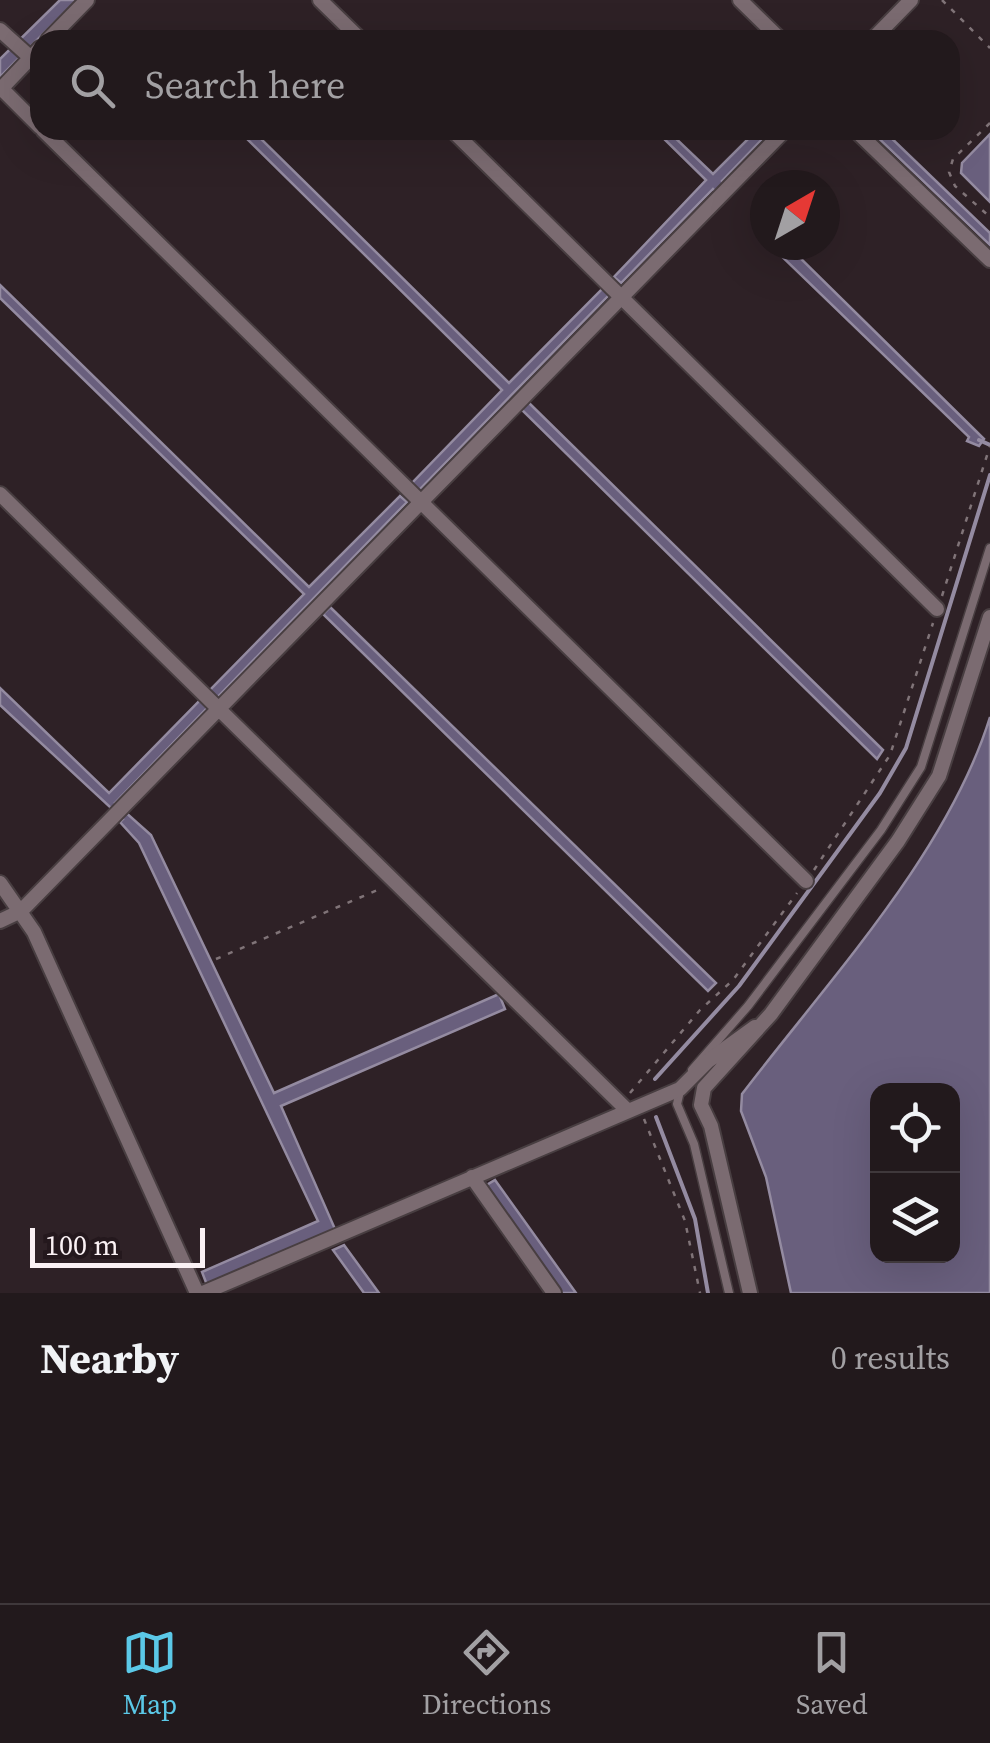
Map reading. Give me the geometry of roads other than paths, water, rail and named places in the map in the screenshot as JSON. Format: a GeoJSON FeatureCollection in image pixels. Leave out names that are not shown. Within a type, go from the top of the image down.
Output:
{"type":"FeatureCollection","features":[{"type":"Feature","properties":{"kind":"street"},"geometry":{"type":"LineString","coordinates":[[58,30],[87,0]]}},
{"type":"Feature","properties":{"kind":"street"},"geometry":{"type":"LineString","coordinates":[[320,0],[351,30]]}},
{"type":"Feature","properties":{"kind":"street"},"geometry":{"type":"LineString","coordinates":[[740,0],[772,30]]}},
{"type":"Feature","properties":{"kind":"street"},"geometry":{"type":"LineString","coordinates":[[882,30],[911,0]]}},
{"type":"Feature","properties":{"kind":"street"},"geometry":{"type":"LineString","coordinates":[[0,30],[30,50]]}},
{"type":"Feature","properties":{"kind":"street"},"geometry":{"type":"LineString","coordinates":[[30,59],[1,89],[30,117]]}},
{"type":"Feature","properties":{"kind":"street"},"geometry":{"type":"LineString","coordinates":[[54,140],[806,882]]}},
{"type":"Feature","properties":{"kind":"street"},"geometry":{"type":"LineString","coordinates":[[462,140],[938,609]]}},
{"type":"Feature","properties":{"kind":"street"},"geometry":{"type":"LineString","coordinates":[[0,920],[21,911],[775,140]]}},
{"type":"Feature","properties":{"kind":"street"},"geometry":{"type":"LineString","coordinates":[[865,140],[990,260]]}},
{"type":"Feature","properties":{"kind":"street"},"geometry":{"type":"LineString","coordinates":[[0,494],[630,1108]]}},
{"type":"Feature","properties":{"kind":"street"},"geometry":{"type":"LineString","coordinates":[[750,1293],[710,1126],[701,1105],[704,1088],[771,1014],[898,840],[939,776],[990,617]]}},
{"type":"Feature","properties":{"kind":"street"},"geometry":{"type":"LineString","coordinates":[[0,883],[21,911],[197,1288],[333,1237],[680,1089],[708,1061],[771,1014]]}},
{"type":"Feature","properties":{"kind":"street"},"geometry":{"type":"LineString","coordinates":[[472,1176],[554,1293]]}},
{"type":"Feature","properties":{"kind":"lane"},"geometry":{"type":"LineString","coordinates":[[729,1293],[694,1144],[677,1104],[680,1089],[704,1052],[748,1006],[881,830],[920,767],[990,548]]}},
{"type":"Feature","properties":{"kind":"waterway"},"geometry":{"type":"LineString","coordinates":[[979,440],[990,445]]}},
{"type":"Feature","properties":{"kind":"waterway"},"geometry":{"type":"LineString","coordinates":[[655,1079],[739,986],[880,793],[906,748],[990,475]]}},
{"type":"Feature","properties":{"kind":"waterway"},"geometry":{"type":"LineString","coordinates":[[656,1117],[695,1219],[708,1293]]}}]}
